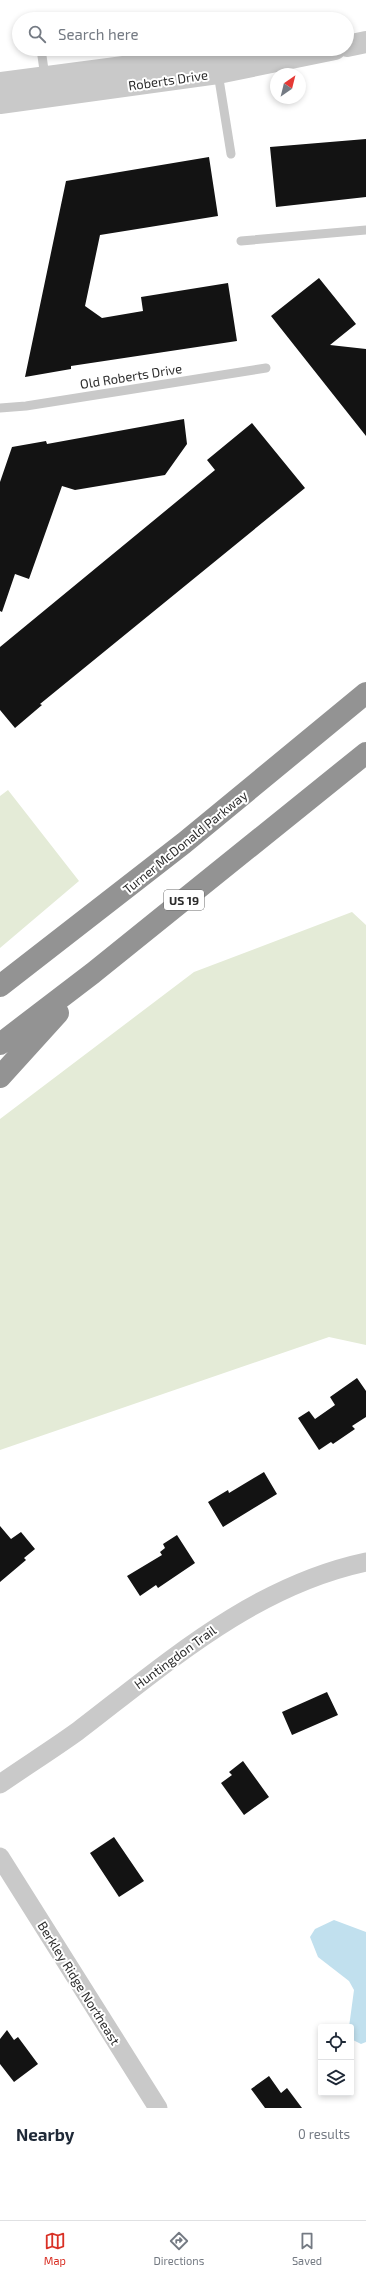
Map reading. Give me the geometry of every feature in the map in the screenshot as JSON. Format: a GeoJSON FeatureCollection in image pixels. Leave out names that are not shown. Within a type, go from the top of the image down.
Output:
{"type":"FeatureCollection","features":[{"type":"Feature","properties":{"kind":"highway","name":"Turner McDonald Parkway"},"geometry":{"type":"LineString","coordinates":[[0,986],[184,843],[366,693]]}},
{"type":"Feature","properties":{"kind":"highway","name":"US 19"},"geometry":{"type":"LineString","coordinates":[[0,1044],[93,973],[366,753]]}},
{"type":"Feature","properties":{"kind":"highway"},"geometry":{"type":"LineString","coordinates":[[0,1077],[93,973]]}},
{"type":"Feature","properties":{"kind":"street"},"geometry":{"type":"LineString","coordinates":[[354,39],[366,38]]}},
{"type":"Feature","properties":{"kind":"street"},"geometry":{"type":"LineString","coordinates":[[354,45],[366,42]]}},
{"type":"Feature","properties":{"kind":"street","name":"Roberts Drive"},"geometry":{"type":"LineString","coordinates":[[0,103],[216,64],[239,56]]}},
{"type":"Feature","properties":{"kind":"street","name":"Roberts Drive"},"geometry":{"type":"LineString","coordinates":[[0,83],[45,77],[216,64],[279,56]]}},
{"type":"Feature","properties":{"kind":"street","name":"Huntingdon Trail"},"geometry":{"type":"LineString","coordinates":[[0,1784],[76,1732],[155,1670],[224,1621],[305,1580],[366,1562]]}},
{"type":"Feature","properties":{"kind":"street","name":"Berkley Ridge Northeast"},"geometry":{"type":"LineString","coordinates":[[0,1857],[158,2108]]}},
{"type":"Feature","properties":{"kind":"lane"},"geometry":{"type":"LineString","coordinates":[[42,56],[45,77]]}},
{"type":"Feature","properties":{"kind":"lane"},"geometry":{"type":"LineString","coordinates":[[216,64],[231,154]]}},
{"type":"Feature","properties":{"kind":"lane"},"geometry":{"type":"LineString","coordinates":[[241,241],[366,230]]}},
{"type":"Feature","properties":{"kind":"lane","name":"Old Roberts Drive"},"geometry":{"type":"LineString","coordinates":[[0,408],[26,406],[266,368]]}},
{"type":"Feature","properties":{"kind":"green space"},"geometry":{"type":"Polygon","coordinates":[[[8,790],[79,881],[0,948],[0,796],[8,790]]]}},
{"type":"Feature","properties":{"kind":"green space"},"geometry":{"type":"Polygon","coordinates":[[[352,912],[366,925],[366,1345],[329,1337],[0,1450],[0,1119],[194,972],[352,912]]]}},
{"type":"Feature","properties":{"kind":"water"},"geometry":{"type":"Polygon","coordinates":[[[334,1920],[366,1932],[366,2042],[361,2044],[354,2040],[354,2024],[349,2024],[354,1990],[349,1981],[318,1957],[310,1937],[315,1929],[334,1920]]]}},
{"type":"Feature","properties":{"kind":"building"},"geometry":{"type":"Polygon","coordinates":[[[366,139],[366,197],[276,207],[270,147],[366,139]]]}},
{"type":"Feature","properties":{"kind":"building"},"geometry":{"type":"Polygon","coordinates":[[[209,157],[218,216],[100,235],[85,306],[102,318],[143,311],[141,297],[228,283],[237,341],[71,366],[71,369],[25,377],[66,181],[209,157]]]}},
{"type":"Feature","properties":{"kind":"building"},"geometry":{"type":"Polygon","coordinates":[[[319,278],[356,324],[330,345],[366,349],[366,436],[271,316],[319,278]]]}},
{"type":"Feature","properties":{"kind":"building"},"geometry":{"type":"Polygon","coordinates":[[[184,419],[187,444],[165,475],[75,490],[62,486],[29,579],[15,574],[2,612],[0,611],[0,482],[12,447],[46,441],[47,444],[184,419]]]}},
{"type":"Feature","properties":{"kind":"building"},"geometry":{"type":"Polygon","coordinates":[[[252,423],[305,488],[40,704],[42,705],[15,728],[0,710],[0,647],[215,470],[207,460],[252,423]]]}},
{"type":"Feature","properties":{"kind":"building"},"geometry":{"type":"Polygon","coordinates":[[[357,1378],[366,1391],[366,1417],[352,1426],[355,1429],[333,1444],[331,1442],[319,1450],[298,1418],[309,1411],[315,1419],[335,1405],[330,1397],[357,1378]]]}},
{"type":"Feature","properties":{"kind":"building"},"geometry":{"type":"Polygon","coordinates":[[[264,1472],[277,1494],[223,1527],[208,1502],[228,1490],[229,1493],[264,1472]]]}},
{"type":"Feature","properties":{"kind":"building"},"geometry":{"type":"Polygon","coordinates":[[[0,1526],[11,1539],[21,1532],[35,1549],[24,1558],[26,1560],[0,1582],[0,1526]]]}},
{"type":"Feature","properties":{"kind":"building"},"geometry":{"type":"Polygon","coordinates":[[[177,1535],[195,1563],[158,1588],[156,1585],[140,1596],[127,1576],[162,1555],[160,1552],[165,1548],[163,1544],[177,1535]]]}},
{"type":"Feature","properties":{"kind":"building"},"geometry":{"type":"Polygon","coordinates":[[[327,1692],[338,1715],[292,1735],[282,1712],[327,1692]]]}},
{"type":"Feature","properties":{"kind":"building"},"geometry":{"type":"Polygon","coordinates":[[[243,1761],[269,1797],[244,1815],[221,1783],[232,1775],[229,1772],[243,1761]]]}},
{"type":"Feature","properties":{"kind":"building"},"geometry":{"type":"Polygon","coordinates":[[[114,1837],[144,1881],[119,1897],[90,1853],[114,1837]]]}},
{"type":"Feature","properties":{"kind":"building"},"geometry":{"type":"Polygon","coordinates":[[[7,2030],[14,2040],[18,2037],[38,2064],[14,2082],[0,2064],[0,2039],[7,2030]]]}},
{"type":"Feature","properties":{"kind":"building"},"geometry":{"type":"Polygon","coordinates":[[[269,2076],[281,2093],[287,2088],[302,2108],[265,2108],[251,2089],[269,2076]]]}}]}
